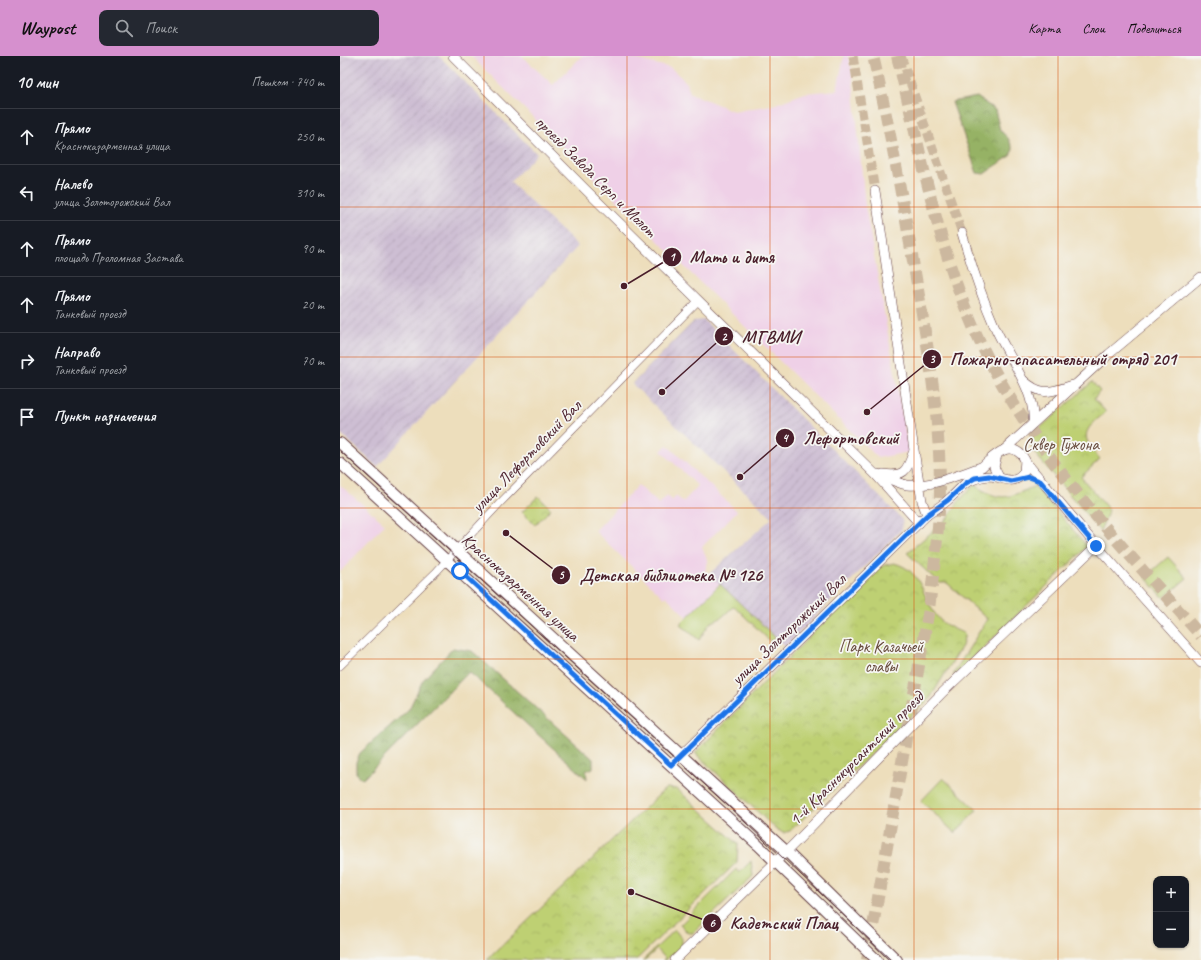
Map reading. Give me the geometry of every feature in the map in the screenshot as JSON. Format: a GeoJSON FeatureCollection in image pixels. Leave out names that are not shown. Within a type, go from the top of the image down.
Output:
{"type":"FeatureCollection","features":[{"type":"Feature","properties":{"kind":"main road","name":"Красноказарменная улица"},"geometry":{"type":"LineString","coordinates":[[340,443],[786,851]]}},
{"type":"Feature","properties":{"kind":"main road","name":"Красноказарменная улица"},"geometry":{"type":"LineString","coordinates":[[340,463],[448,560],[775,862]]}},
{"type":"Feature","properties":{"kind":"main road"},"geometry":{"type":"LineString","coordinates":[[786,851],[897,960]]}},
{"type":"Feature","properties":{"kind":"main road"},"geometry":{"type":"LineString","coordinates":[[775,862],[877,960]]}},
{"type":"Feature","properties":{"kind":"street","name":"проезд Завода Серп и Молот"},"geometry":{"type":"LineString","coordinates":[[454,56],[698,301],[873,472],[919,523]]}},
{"type":"Feature","properties":{"kind":"street"},"geometry":{"type":"LineString","coordinates":[[874,191],[914,450],[927,515]]}},
{"type":"Feature","properties":{"kind":"street"},"geometry":{"type":"LineString","coordinates":[[962,233],[977,283],[994,327],[1020,377],[1033,410],[1032,423]]}},
{"type":"Feature","properties":{"kind":"street"},"geometry":{"type":"LineString","coordinates":[[873,472],[908,485],[932,483],[982,467],[1001,453],[1022,432],[1109,354],[1201,277]]}},
{"type":"Feature","properties":{"kind":"street","name":"улица Лефортовский Вал"},"geometry":{"type":"LineString","coordinates":[[340,666],[448,560],[499,504],[698,301]]}},
{"type":"Feature","properties":{"kind":"street"},"geometry":{"type":"LineString","coordinates":[[1020,377],[1031,387],[1040,392],[1050,392],[1076,384]]}},
{"type":"Feature","properties":{"kind":"street"},"geometry":{"type":"LineString","coordinates":[[1019,478],[1025,468],[1020,445],[1022,432]]}},
{"type":"Feature","properties":{"kind":"street"},"geometry":{"type":"LineString","coordinates":[[873,472],[893,475],[902,473],[908,469],[914,450]]}},
{"type":"Feature","properties":{"kind":"street"},"geometry":{"type":"LineString","coordinates":[[999,477],[994,467],[1001,453],[1012,450],[1024,458],[1040,481],[1096,546],[1201,663]]}},
{"type":"Feature","properties":{"kind":"street","name":"улица Золоторожский Вал"},"geometry":{"type":"LineString","coordinates":[[671,765],[927,515],[948,500],[982,467]]}},
{"type":"Feature","properties":{"kind":"street"},"geometry":{"type":"LineString","coordinates":[[966,483],[982,476],[999,477],[1011,481],[1029,477],[1040,481]]}},
{"type":"Feature","properties":{"kind":"street","name":"1-й Краснокурсантский проезд"},"geometry":{"type":"LineString","coordinates":[[675,960],[786,851],[941,694],[1096,546]]}},
{"type":"Feature","properties":{"kind":"shaded area"},"geometry":{"type":"Polygon","coordinates":[[[340,56],[439,56],[537,154],[510,182],[578,246],[377,467],[340,433],[340,56]]]}},
{"type":"Feature","properties":{"kind":"shaded area"},"geometry":{"type":"Polygon","coordinates":[[[471,56],[522,56],[553,85],[582,56],[624,56],[671,68],[686,82],[690,93],[733,111],[773,105],[805,93],[837,90],[844,56],[848,56],[852,71],[865,205],[909,452],[878,458],[471,56]]]}},
{"type":"Feature","properties":{"kind":"shaded area"},"geometry":{"type":"Polygon","coordinates":[[[704,320],[903,520],[902,529],[785,647],[709,574],[772,518],[632,384],[694,321],[704,320]]]}},
{"type":"Feature","properties":{"kind":"shaded area"},"geometry":{"type":"Polygon","coordinates":[[[667,445],[737,511],[702,547],[708,562],[705,571],[720,583],[687,617],[666,596],[664,598],[595,531],[638,485],[659,504],[667,496],[672,501],[676,496],[683,502],[698,486],[661,451],[667,445]]]}},
{"type":"Feature","properties":{"kind":"shaded area"},"geometry":{"type":"Polygon","coordinates":[[[340,485],[385,524],[340,572],[340,485]]]}},
{"type":"Feature","properties":{"kind":"green space"},"geometry":{"type":"Polygon","coordinates":[[[977,97],[995,110],[1000,130],[1008,138],[1013,149],[1010,156],[984,174],[977,173],[952,102],[977,97]]]}},
{"type":"Feature","properties":{"kind":"green space","name":"Сквер Гужона"},"geometry":{"type":"Polygon","coordinates":[[[1092,382],[1100,391],[1094,399],[1106,412],[1092,424],[1086,434],[1089,444],[1100,459],[1081,477],[1109,510],[1100,531],[1033,451],[1031,444],[1033,434],[1092,382]]]}},
{"type":"Feature","properties":{"kind":"green space","name":"Парк Казачьей славы"},"geometry":{"type":"Polygon","coordinates":[[[974,485],[984,491],[1004,497],[1011,496],[1035,486],[1087,546],[954,676],[954,673],[987,619],[947,583],[939,583],[907,553],[947,519],[958,502],[974,485]]]}},
{"type":"Feature","properties":{"kind":"green space"},"geometry":{"type":"Polygon","coordinates":[[[538,496],[551,509],[535,525],[522,512],[538,496]]]}},
{"type":"Feature","properties":{"kind":"green space"},"geometry":{"type":"Polygon","coordinates":[[[1168,557],[1187,578],[1164,598],[1145,577],[1168,557]]]}},
{"type":"Feature","properties":{"kind":"green space","name":"Парк Казачьей славы"},"geometry":{"type":"Polygon","coordinates":[[[894,563],[912,572],[922,587],[929,604],[942,622],[965,634],[962,646],[930,698],[790,831],[783,833],[775,828],[695,753],[876,569],[894,563]]]}},
{"type":"Feature","properties":{"kind":"green space"},"geometry":{"type":"Polygon","coordinates":[[[720,584],[775,637],[771,642],[734,606],[721,618],[710,623],[699,640],[680,624],[720,584]]]}},
{"type":"Feature","properties":{"kind":"green space"},"geometry":{"type":"Polygon","coordinates":[[[453,648],[472,651],[593,759],[593,768],[586,771],[587,779],[469,672],[363,779],[356,773],[356,762],[360,753],[409,709],[423,680],[453,648]]]}},
{"type":"Feature","properties":{"kind":"green space"},"geometry":{"type":"Polygon","coordinates":[[[943,778],[977,810],[955,833],[921,801],[943,778]]]}},
{"type":"Feature","properties":{"kind":"green space"},"geometry":{"type":"Polygon","coordinates":[[[666,788],[677,789],[738,844],[737,862],[636,960],[487,960],[666,788]]]}},
{"type":"Feature","properties":{"kind":"green space"},"geometry":{"type":"Polygon","coordinates":[[[751,861],[753,876],[693,933],[688,933],[680,925],[736,869],[739,873],[751,861]]]}},
{"type":"Feature","properties":{"kind":"green space"},"geometry":{"type":"Polygon","coordinates":[[[675,930],[682,939],[682,945],[666,960],[663,960],[665,958],[657,949],[645,960],[643,960],[675,930]]]}},
{"type":"Feature","properties":{"kind":"tunnel"},"geometry":{"type":"LineString","coordinates":[[853,56],[875,191]]}},
{"type":"Feature","properties":{"kind":"tunnel"},"geometry":{"type":"LineString","coordinates":[[867,960],[929,609],[940,489],[938,431],[927,346],[894,158],[873,56]]}},
{"type":"Feature","properties":{"kind":"tunnel"},"geometry":{"type":"LineString","coordinates":[[897,56],[932,201],[953,273],[965,308],[980,342],[1002,384],[1052,461],[1080,497],[1201,636]]}},
{"type":"Feature","properties":{"kind":"tunnel"},"geometry":{"type":"LineString","coordinates":[[901,56],[962,233]]}},
{"type":"Feature","properties":{"kind":"tram line"},"geometry":{"type":"LineString","coordinates":[[340,451],[728,806],[891,960]]}},
{"type":"Feature","properties":{"kind":"place","name":"Мать и дитя"},"geometry":{"type":"Point","coordinates":[624,286]}},
{"type":"Feature","properties":{"kind":"place","name":"МГВМИ"},"geometry":{"type":"Point","coordinates":[662,392]}},
{"type":"Feature","properties":{"kind":"place","name":"Пожарно-спасательный отряд 201"},"geometry":{"type":"Point","coordinates":[867,412]}},
{"type":"Feature","properties":{"kind":"place","name":"Лефортовский"},"geometry":{"type":"Point","coordinates":[740,477]}},
{"type":"Feature","properties":{"kind":"place","name":"Детская библиотека № 126"},"geometry":{"type":"Point","coordinates":[506,533]}},
{"type":"Feature","properties":{"kind":"place","name":"Кадетский Плац"},"geometry":{"type":"Point","coordinates":[631,892]}},
{"type":"Feature","properties":{"kind":"route"},"geometry":{"type":"LineString","coordinates":[[460,571],[671,765],[927,515],[948,500],[966,483],[975,478],[989,476],[999,477],[1003,480],[1011,481],[1029,477],[1040,481],[1096,546]]}}]}
